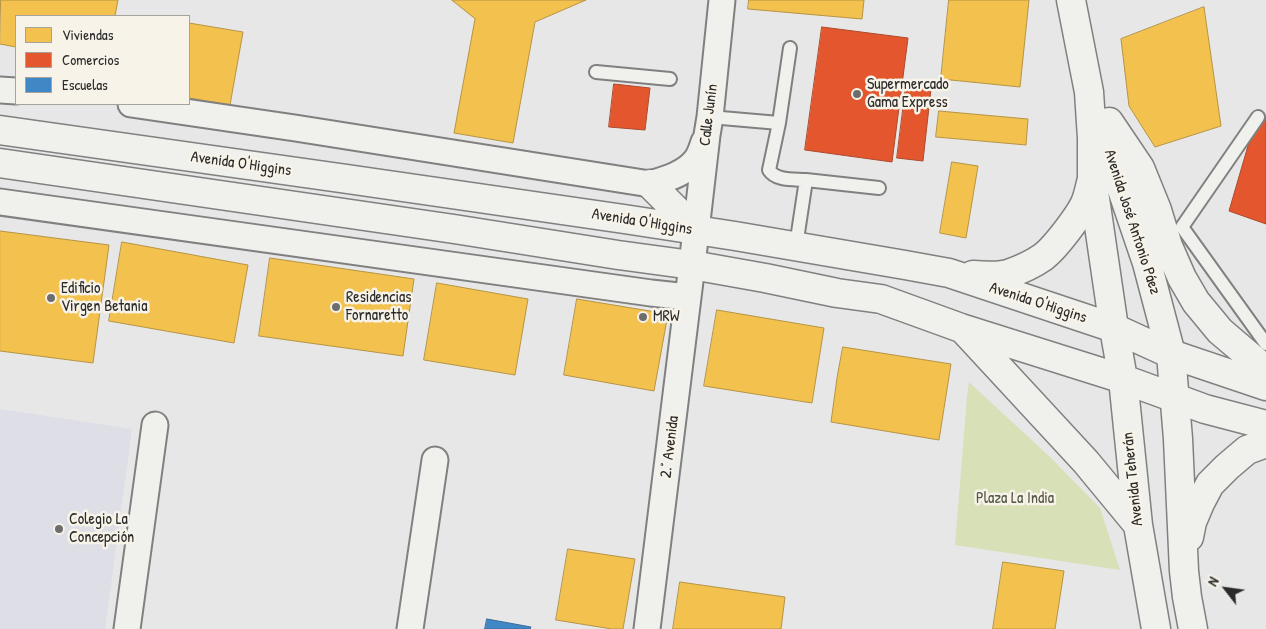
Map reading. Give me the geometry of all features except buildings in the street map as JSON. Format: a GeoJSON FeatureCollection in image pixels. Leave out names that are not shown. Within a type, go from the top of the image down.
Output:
{"type":"FeatureCollection","features":[{"type":"Feature","properties":{"kind":"main road","name":"Avenida José Antonio Páez"},"geometry":{"type":"LineString","coordinates":[[1071,0],[1089,92],[1092,178],[1114,328]]}},
{"type":"Feature","properties":{"kind":"main road","name":"Avenida José Antonio Páez"},"geometry":{"type":"LineString","coordinates":[[1089,92],[1147,264],[1171,354]]}},
{"type":"Feature","properties":{"kind":"main road"},"geometry":{"type":"LineString","coordinates":[[1089,92],[1140,168],[1157,210],[1168,246],[1182,278],[1196,302],[1220,331],[1266,370]]}},
{"type":"Feature","properties":{"kind":"main road","name":"Avenida O'Higgins"},"geometry":{"type":"LineString","coordinates":[[0,130],[366,181],[696,230],[949,273],[1114,328],[1171,354],[1266,386]]}},
{"type":"Feature","properties":{"kind":"main road","name":"Avenida O'Higgins"},"geometry":{"type":"LineString","coordinates":[[0,163],[692,265],[837,293],[881,299],[962,328],[1123,379],[1206,409],[1266,425]]}},
{"type":"Feature","properties":{"kind":"main road"},"geometry":{"type":"LineString","coordinates":[[949,273],[990,276],[1008,274],[1043,256],[1055,245],[1087,200],[1092,178]]}},
{"type":"Feature","properties":{"kind":"main road"},"geometry":{"type":"LineString","coordinates":[[650,184],[696,230]]}},
{"type":"Feature","properties":{"kind":"main road"},"geometry":{"type":"LineString","coordinates":[[962,328],[1086,462],[1138,525]]}},
{"type":"Feature","properties":{"kind":"main road","name":"Avenida Teherán"},"geometry":{"type":"LineString","coordinates":[[1114,328],[1123,379],[1138,525],[1156,629]]}},
{"type":"Feature","properties":{"kind":"main road"},"geometry":{"type":"LineString","coordinates":[[1171,354],[1184,571],[1193,629]]}},
{"type":"Feature","properties":{"kind":"main road"},"geometry":{"type":"LineString","coordinates":[[1184,571],[1192,522],[1210,484],[1246,450],[1266,443]]}},
{"type":"Feature","properties":{"kind":"street","name":"Calle Junín"},"geometry":{"type":"LineString","coordinates":[[692,265],[722,0]]}},
{"type":"Feature","properties":{"kind":"street"},"geometry":{"type":"LineString","coordinates":[[0,90],[15,91]]}},
{"type":"Feature","properties":{"kind":"street"},"geometry":{"type":"LineString","coordinates":[[138,105],[650,184],[675,175],[688,168],[697,159],[708,126]]}},
{"type":"Feature","properties":{"kind":"street"},"geometry":{"type":"LineString","coordinates":[[0,202],[688,297]]}},
{"type":"Feature","properties":{"kind":"street"},"geometry":{"type":"LineString","coordinates":[[651,293],[692,265]]}},
{"type":"Feature","properties":{"kind":"street","name":"2.° Avenida"},"geometry":{"type":"LineString","coordinates":[[648,629],[692,265]]}},
{"type":"Feature","properties":{"kind":"street"},"geometry":{"type":"LineString","coordinates":[[127,629],[155,425]]}},
{"type":"Feature","properties":{"kind":"street"},"geometry":{"type":"LineString","coordinates":[[410,629],[435,460]]}},
{"type":"Feature","properties":{"kind":"lane"},"geometry":{"type":"LineString","coordinates":[[790,48],[779,123],[769,170],[772,175],[779,178],[880,188]]}},
{"type":"Feature","properties":{"kind":"lane"},"geometry":{"type":"LineString","coordinates":[[596,72],[670,79]]}},
{"type":"Feature","properties":{"kind":"lane"},"geometry":{"type":"LineString","coordinates":[[1258,117],[1182,227],[1266,344]]}},
{"type":"Feature","properties":{"kind":"lane"},"geometry":{"type":"LineString","coordinates":[[708,126],[779,123]]}},
{"type":"Feature","properties":{"kind":"lane"},"geometry":{"type":"LineString","coordinates":[[796,246],[806,180]]}},
{"type":"Feature","properties":{"kind":"shaded area","name":"Colegio La Concepción"},"geometry":{"type":"Polygon","coordinates":[[[0,409],[132,429],[105,629],[0,629],[0,409]]]}},
{"type":"Feature","properties":{"kind":"green space","name":"Plaza La India"},"geometry":{"type":"Polygon","coordinates":[[[969,382],[1051,458],[1100,508],[1120,570],[955,545],[969,382]]]}},
{"type":"Feature","properties":{"kind":"place","name":"Supermercado Gama Express"},"geometry":{"type":"Point","coordinates":[857,94]}},
{"type":"Feature","properties":{"kind":"place","name":"Edificio Virgen Betania"},"geometry":{"type":"Point","coordinates":[51,298]}},
{"type":"Feature","properties":{"kind":"place","name":"Residencias Fornaretto"},"geometry":{"type":"Point","coordinates":[336,307]}},
{"type":"Feature","properties":{"kind":"place","name":"MRW"},"geometry":{"type":"Point","coordinates":[643,317]}},
{"type":"Feature","properties":{"kind":"place","name":"Colegio La Concepción"},"geometry":{"type":"Point","coordinates":[59,529]}}]}
